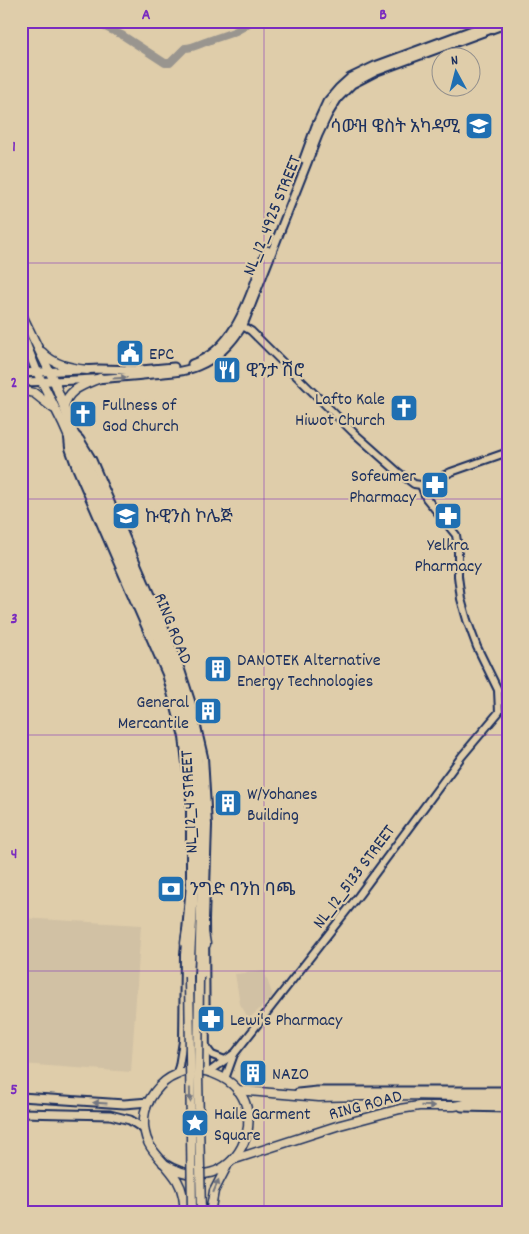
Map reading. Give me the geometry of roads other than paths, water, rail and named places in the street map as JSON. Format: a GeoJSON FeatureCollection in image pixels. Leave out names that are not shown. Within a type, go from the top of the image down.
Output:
{"type":"FeatureCollection","features":[{"type":"Feature","properties":{"kind":"highway","name":"RING ROAD"},"geometry":{"type":"LineString","coordinates":[[21,313],[54,381],[71,435]]}},
{"type":"Feature","properties":{"kind":"highway","name":"RING ROAD"},"geometry":{"type":"LineString","coordinates":[[21,332],[37,372],[57,413],[71,435],[165,641],[185,697],[196,745],[203,830],[189,976],[192,1213]]}},
{"type":"Feature","properties":{"kind":"highway"},"geometry":{"type":"LineString","coordinates":[[36,344],[50,360],[60,365],[87,370]]}},
{"type":"Feature","properties":{"kind":"highway"},"geometry":{"type":"LineString","coordinates":[[21,361],[27,349]]}},
{"type":"Feature","properties":{"kind":"highway"},"geometry":{"type":"LineString","coordinates":[[64,408],[71,393],[82,385],[100,378]]}},
{"type":"Feature","properties":{"kind":"highway"},"geometry":{"type":"LineString","coordinates":[[21,390],[34,393],[57,413]]}},
{"type":"Feature","properties":{"kind":"highway","name":"RING ROAD"},"geometry":{"type":"LineString","coordinates":[[196,906],[199,977],[198,1066],[201,1213]]}},
{"type":"Feature","properties":{"kind":"highway"},"geometry":{"type":"LineString","coordinates":[[185,943],[196,906]]}},
{"type":"Feature","properties":{"kind":"highway"},"geometry":{"type":"LineString","coordinates":[[196,906],[206,944]]}},
{"type":"Feature","properties":{"kind":"highway"},"geometry":{"type":"LineString","coordinates":[[186,1213],[183,1195],[177,1180],[150,1147],[144,1129],[144,1117],[149,1102],[160,1086],[176,1075],[196,1070],[225,1079],[237,1090],[246,1106],[249,1118],[248,1129],[241,1150],[216,1184],[210,1213]]}},
{"type":"Feature","properties":{"kind":"highway","name":"RING ROAD"},"geometry":{"type":"LineString","coordinates":[[237,1090],[320,1097],[408,1095],[508,1097]]}},
{"type":"Feature","properties":{"kind":"highway","name":"RING ROAD"},"geometry":{"type":"LineString","coordinates":[[232,1161],[331,1128],[400,1109],[472,1103],[508,1103]]}},
{"type":"Feature","properties":{"kind":"highway"},"geometry":{"type":"LineString","coordinates":[[163,1163],[179,1172],[196,1175],[208,1174],[232,1161]]}},
{"type":"Feature","properties":{"kind":"main road","name":"NL_12_4925 STREET"},"geometry":{"type":"LineString","coordinates":[[484,29],[497,21]]}},
{"type":"Feature","properties":{"kind":"main road","name":"NL_12_4925 STREET"},"geometry":{"type":"LineString","coordinates":[[21,382],[132,377],[180,371],[196,367],[223,351],[234,338],[316,126],[333,95],[350,78],[362,71],[484,29],[508,24]]}},
{"type":"Feature","properties":{"kind":"main road","name":"NL_12_4925 STREET"},"geometry":{"type":"LineString","coordinates":[[21,373],[141,370],[180,367],[191,364],[210,354],[240,324]]}},
{"type":"Feature","properties":{"kind":"main road"},"geometry":{"type":"LineString","coordinates":[[291,1094],[317,1091],[508,1091]]}},
{"type":"Feature","properties":{"kind":"main road"},"geometry":{"type":"LineString","coordinates":[[21,1097],[124,1104],[149,1102]]}},
{"type":"Feature","properties":{"kind":"main road"},"geometry":{"type":"LineString","coordinates":[[454,1106],[508,1108]]}},
{"type":"Feature","properties":{"kind":"main road"},"geometry":{"type":"LineString","coordinates":[[21,1113],[110,1115],[130,1120],[144,1129]]}},
{"type":"Feature","properties":{"kind":"street"},"geometry":{"type":"LineString","coordinates":[[240,324],[251,331],[353,432],[409,481],[421,485],[451,472],[508,452]]}},
{"type":"Feature","properties":{"kind":"street"},"geometry":{"type":"LineString","coordinates":[[71,435],[69,448],[75,465],[166,674],[183,737],[190,797],[190,884],[183,987],[183,1041],[176,1075]]}},
{"type":"Feature","properties":{"kind":"street","name":"NL_12_4 STREET"},"geometry":{"type":"LineString","coordinates":[[71,435],[80,439],[92,459],[166,631],[191,701],[204,757],[208,825],[205,1046],[207,1072]]}},
{"type":"Feature","properties":{"kind":"street","name":"NL_12_5133 STREET"},"geometry":{"type":"LineString","coordinates":[[235,1053],[359,894],[462,756],[499,712],[498,690],[466,620],[458,576],[456,535],[426,498],[421,485]]}},
{"type":"Feature","properties":{"kind":"street"},"geometry":{"type":"LineString","coordinates":[[205,1046],[212,1055],[225,1060]]}},
{"type":"Feature","properties":{"kind":"street"},"geometry":{"type":"LineString","coordinates":[[207,1072],[235,1053]]}},
{"type":"Feature","properties":{"kind":"street"},"geometry":{"type":"LineString","coordinates":[[225,1079],[235,1053]]}},
{"type":"Feature","properties":{"kind":"waterway"},"geometry":{"type":"LineString","coordinates":[[92,21],[122,35],[165,63],[170,63],[185,48],[194,47],[230,33],[251,21]]}},
{"type":"Feature","properties":{"kind":"place","name":"ሳውዝ ዌስት አካዳሚ"},"geometry":{"type":"Point","coordinates":[479,126]}},
{"type":"Feature","properties":{"kind":"place","name":"EPC"},"geometry":{"type":"Point","coordinates":[130,353]}},
{"type":"Feature","properties":{"kind":"place","name":"ዊንታ ሽሮ"},"geometry":{"type":"Point","coordinates":[227,370]}},
{"type":"Feature","properties":{"kind":"place","name":"Lafto Kale Hiwot Church"},"geometry":{"type":"Point","coordinates":[404,408]}},
{"type":"Feature","properties":{"kind":"place","name":"Fullness of God Church"},"geometry":{"type":"Point","coordinates":[83,414]}},
{"type":"Feature","properties":{"kind":"place","name":"Sofeumer Pharmacy"},"geometry":{"type":"Point","coordinates":[435,485]}},
{"type":"Feature","properties":{"kind":"place","name":"ኩዊንስ ኮሌጅ"},"geometry":{"type":"Point","coordinates":[126,516]}},
{"type":"Feature","properties":{"kind":"place","name":"Yelkra Pharmacy"},"geometry":{"type":"Point","coordinates":[448,516]}},
{"type":"Feature","properties":{"kind":"place","name":"DANOTEK Alternative Energy Technologies"},"geometry":{"type":"Point","coordinates":[218,669]}},
{"type":"Feature","properties":{"kind":"place","name":"General Mercantile"},"geometry":{"type":"Point","coordinates":[208,711]}},
{"type":"Feature","properties":{"kind":"place","name":"W/Yohanes Building"},"geometry":{"type":"Point","coordinates":[228,803]}},
{"type":"Feature","properties":{"kind":"place","name":"ንግድ ባንከ ባጫ"},"geometry":{"type":"Point","coordinates":[171,889]}},
{"type":"Feature","properties":{"kind":"place","name":"Lewi's Pharmacy"},"geometry":{"type":"Point","coordinates":[211,1019]}},
{"type":"Feature","properties":{"kind":"place","name":"NAZO"},"geometry":{"type":"Point","coordinates":[253,1073]}},
{"type":"Feature","properties":{"kind":"place","name":"Haile Garment Square"},"geometry":{"type":"Point","coordinates":[195,1123]}}]}
